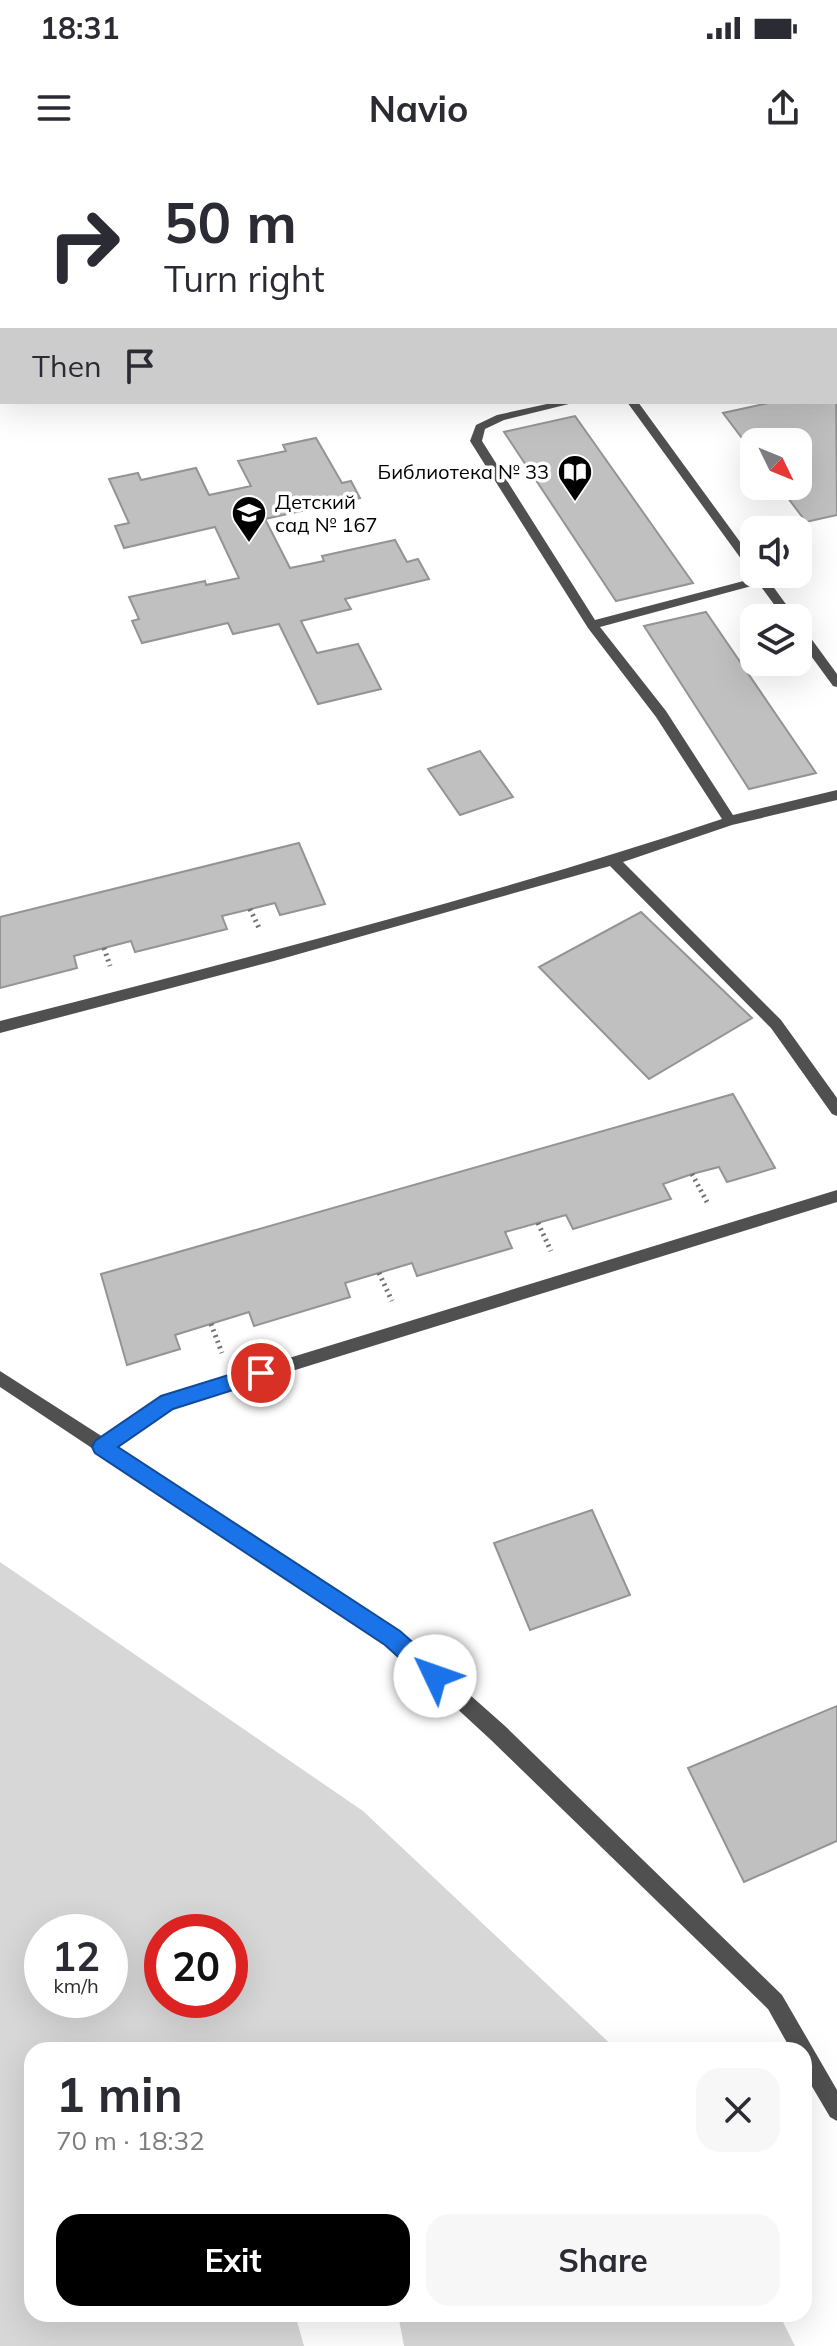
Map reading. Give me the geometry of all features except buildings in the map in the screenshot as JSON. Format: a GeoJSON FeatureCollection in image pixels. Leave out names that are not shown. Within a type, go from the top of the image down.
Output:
{"type":"FeatureCollection","features":[{"type":"Feature","properties":{"kind":"lane"},"geometry":{"type":"LineString","coordinates":[[563,404],[501,417],[480,427],[476,441],[592,625],[661,714],[730,821]]}},
{"type":"Feature","properties":{"kind":"lane"},"geometry":{"type":"LineString","coordinates":[[633,404],[740,549]]}},
{"type":"Feature","properties":{"kind":"lane"},"geometry":{"type":"LineString","coordinates":[[592,625],[740,580]]}},
{"type":"Feature","properties":{"kind":"lane"},"geometry":{"type":"LineString","coordinates":[[812,648],[837,683]]}},
{"type":"Feature","properties":{"kind":"lane"},"geometry":{"type":"LineString","coordinates":[[0,1027],[274,956],[613,860],[730,821],[837,795]]}},
{"type":"Feature","properties":{"kind":"lane"},"geometry":{"type":"LineString","coordinates":[[613,860],[776,1024],[837,1110]]}},
{"type":"Feature","properties":{"kind":"lane"},"geometry":{"type":"LineString","coordinates":[[102,1447],[168,1402],[837,1196]]}},
{"type":"Feature","properties":{"kind":"lane"},"geometry":{"type":"LineString","coordinates":[[0,1378],[393,1638],[498,1733],[775,2002],[798,2042]]}},
{"type":"Feature","properties":{"kind":"lane"},"geometry":{"type":"LineString","coordinates":[[812,2067],[837,2110]]}},
{"type":"Feature","properties":{"kind":"shaded area"},"geometry":{"type":"Polygon","coordinates":[[[0,1562],[363,1811],[608,2042],[24,2042],[24,2322],[297,2322],[304,2346],[0,2346],[0,1562]]]}},
{"type":"Feature","properties":{"kind":"shaded area"},"geometry":{"type":"Polygon","coordinates":[[[400,2322],[783,2322],[795,2346],[404,2346],[400,2322]]]}},
{"type":"Feature","properties":{"kind":"place","name":"Библиотека № 33"},"geometry":{"type":"Point","coordinates":[575,503]}},
{"type":"Feature","properties":{"kind":"place","name":"Детский сад № 167"},"geometry":{"type":"Point","coordinates":[249,544]}},
{"type":"Feature","properties":{"kind":"route"},"geometry":{"type":"LineString","coordinates":[[261,1373],[168,1402],[102,1447],[393,1638],[435,1676]]}}]}
